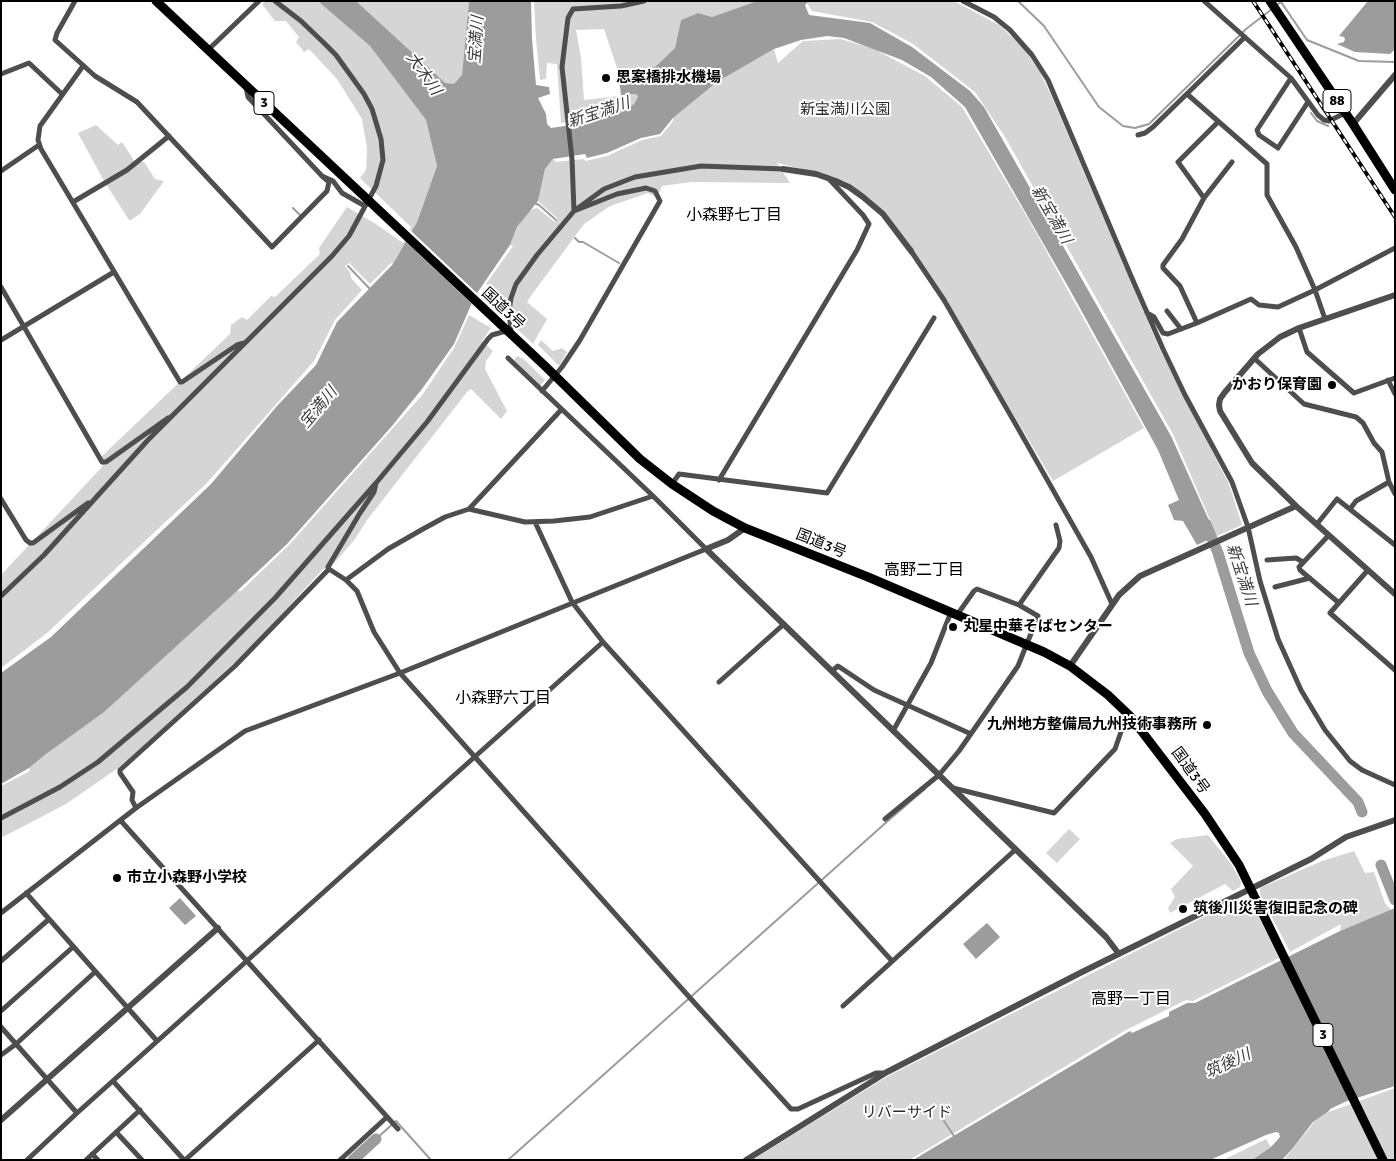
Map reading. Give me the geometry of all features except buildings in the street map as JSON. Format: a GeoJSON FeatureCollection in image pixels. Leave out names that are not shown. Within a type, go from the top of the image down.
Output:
{"type":"FeatureCollection","features":[{"type":"Feature","properties":{"kind":"main road","name":"国道3号"},"geometry":{"type":"LineString","coordinates":[[156,1],[368,204],[545,366],[640,458],[672,484],[713,511],[746,528],[1027,644],[1070,666],[1108,694],[1130,716],[1205,814],[1239,865],[1383,1160]]}},
{"type":"Feature","properties":{"kind":"main road","name":"88"},"geometry":{"type":"LineString","coordinates":[[1270,2],[1391,179],[1395,190]]}},
{"type":"Feature","properties":{"kind":"street"},"geometry":{"type":"LineString","coordinates":[[75,1],[55,37],[61,46],[107,84],[137,102],[272,247],[327,191],[329,182],[248,97],[246,86]]}},
{"type":"Feature","properties":{"kind":"street"},"geometry":{"type":"LineString","coordinates":[[208,50],[259,1]]}},
{"type":"Feature","properties":{"kind":"street"},"geometry":{"type":"LineString","coordinates":[[1,596],[25,574],[173,415],[343,243],[368,204],[376,186],[383,160],[381,139],[372,109],[364,94],[336,56],[301,21],[275,1]]}},
{"type":"Feature","properties":{"kind":"street"},"geometry":{"type":"LineString","coordinates":[[573,9],[621,6],[644,1]]}},
{"type":"Feature","properties":{"kind":"street"},"geometry":{"type":"LineString","coordinates":[[964,1],[994,17],[1010,30],[1032,55],[1048,80],[1146,312],[1185,395],[1232,482],[1248,527],[1260,581],[1278,640],[1301,690],[1315,715],[1350,761],[1368,773],[1395,785]]}},
{"type":"Feature","properties":{"kind":"street"},"geometry":{"type":"LineString","coordinates":[[1204,1],[1291,78],[1324,120],[1329,121],[1345,113]]}},
{"type":"Feature","properties":{"kind":"street"},"geometry":{"type":"LineString","coordinates":[[569,2],[573,9]]}},
{"type":"Feature","properties":{"kind":"street"},"geometry":{"type":"LineString","coordinates":[[573,9],[568,18],[562,52],[562,67],[572,159],[574,212]]}},
{"type":"Feature","properties":{"kind":"street"},"geometry":{"type":"LineString","coordinates":[[1138,135],[1145,133],[1153,127],[1245,37]]}},
{"type":"Feature","properties":{"kind":"street"},"geometry":{"type":"LineString","coordinates":[[1,74],[29,63],[62,94]]}},
{"type":"Feature","properties":{"kind":"street"},"geometry":{"type":"LineString","coordinates":[[83,66],[40,126],[39,145],[180,382],[237,345],[245,342]]}},
{"type":"Feature","properties":{"kind":"street"},"geometry":{"type":"LineString","coordinates":[[1353,124],[1395,75]]}},
{"type":"Feature","properties":{"kind":"street"},"geometry":{"type":"LineString","coordinates":[[1291,78],[1257,130],[1259,135],[1278,148],[1308,102]]}},
{"type":"Feature","properties":{"kind":"street"},"geometry":{"type":"LineString","coordinates":[[1187,94],[1267,164],[1267,195],[1296,247],[1315,290],[1325,319]]}},
{"type":"Feature","properties":{"kind":"street"},"geometry":{"type":"LineString","coordinates":[[1204,198],[1178,162],[1218,122]]}},
{"type":"Feature","properties":{"kind":"street"},"geometry":{"type":"LineString","coordinates":[[73,202],[127,170],[169,136]]}},
{"type":"Feature","properties":{"kind":"street"},"geometry":{"type":"LineString","coordinates":[[1,171],[36,149],[39,145]]}},
{"type":"Feature","properties":{"kind":"street"},"geometry":{"type":"LineString","coordinates":[[1197,323],[1180,286],[1163,268],[1163,264],[1182,239],[1204,198],[1232,162]]}},
{"type":"Feature","properties":{"kind":"street"},"geometry":{"type":"LineString","coordinates":[[1,818],[60,787],[98,762],[187,687],[281,591],[376,483],[427,422],[488,339],[492,336],[509,333],[509,311],[516,284],[574,212],[604,189],[635,177],[663,171],[701,166],[728,166],[816,174],[849,187],[883,214],[911,250],[944,300],[1091,558],[1112,604]]}},
{"type":"Feature","properties":{"kind":"street"},"geometry":{"type":"LineString","coordinates":[[322,176],[333,181],[342,193],[368,204]]}},
{"type":"Feature","properties":{"kind":"street"},"geometry":{"type":"LineString","coordinates":[[719,480],[856,250],[869,224],[828,178]]}},
{"type":"Feature","properties":{"kind":"street"},"geometry":{"type":"LineString","coordinates":[[542,391],[562,367],[580,340],[660,201],[655,191],[646,188],[617,194],[574,212]]}},
{"type":"Feature","properties":{"kind":"street"},"geometry":{"type":"LineString","coordinates":[[1146,312],[1154,318],[1163,333],[1168,334],[1251,298],[1259,305],[1278,307],[1395,248]]}},
{"type":"Feature","properties":{"kind":"street"},"geometry":{"type":"LineString","coordinates":[[1,340],[114,272]]}},
{"type":"Feature","properties":{"kind":"street"},"geometry":{"type":"LineString","coordinates":[[1,287],[102,462],[106,462],[153,427],[173,415]]}},
{"type":"Feature","properties":{"kind":"street"},"geometry":{"type":"LineString","coordinates":[[1395,295],[1299,328],[1280,337],[1267,345],[1254,358],[1220,399],[1220,411],[1252,463],[1296,506],[1395,594]]}},
{"type":"Feature","properties":{"kind":"street"},"geometry":{"type":"LineString","coordinates":[[1167,311],[1180,329]]}},
{"type":"Feature","properties":{"kind":"street"},"geometry":{"type":"LineString","coordinates":[[672,484],[679,474],[827,493],[934,318]]}},
{"type":"Feature","properties":{"kind":"street"},"geometry":{"type":"LineString","coordinates":[[1299,328],[1307,352],[1354,393],[1395,378]]}},
{"type":"Feature","properties":{"kind":"street"},"geometry":{"type":"LineString","coordinates":[[508,358],[654,496],[706,549],[1106,938],[1119,954]]}},
{"type":"Feature","properties":{"kind":"street"},"geometry":{"type":"LineString","coordinates":[[1254,358],[1304,404],[1356,417],[1363,423],[1374,443],[1382,452],[1389,482],[1395,494]]}},
{"type":"Feature","properties":{"kind":"street"},"geometry":{"type":"LineString","coordinates":[[1388,380],[1395,394]]}},
{"type":"Feature","properties":{"kind":"street"},"geometry":{"type":"LineString","coordinates":[[346,580],[388,549],[445,517],[469,509],[561,410]]}},
{"type":"Feature","properties":{"kind":"street"},"geometry":{"type":"LineString","coordinates":[[1350,509],[1356,501],[1389,482]]}},
{"type":"Feature","properties":{"kind":"street"},"geometry":{"type":"LineString","coordinates":[[136,808],[132,800],[133,792],[120,773],[120,770],[235,666],[329,569],[329,564],[374,492],[376,483]]}},
{"type":"Feature","properties":{"kind":"street"},"geometry":{"type":"LineString","coordinates":[[469,509],[525,522],[535,522],[590,517],[654,496]]}},
{"type":"Feature","properties":{"kind":"street"},"geometry":{"type":"LineString","coordinates":[[1,499],[26,540],[34,543],[97,497]]}},
{"type":"Feature","properties":{"kind":"street"},"geometry":{"type":"LineString","coordinates":[[1316,524],[1337,499],[1395,546]]}},
{"type":"Feature","properties":{"kind":"street"},"geometry":{"type":"LineString","coordinates":[[1070,666],[1112,604],[1140,576],[1296,506]]}},
{"type":"Feature","properties":{"kind":"street"},"geometry":{"type":"LineString","coordinates":[[535,522],[572,602],[603,642],[892,961]]}},
{"type":"Feature","properties":{"kind":"street"},"geometry":{"type":"LineString","coordinates":[[1018,605],[1059,548],[1060,541],[1056,524]]}},
{"type":"Feature","properties":{"kind":"street"},"geometry":{"type":"LineString","coordinates":[[1,913],[136,808],[245,731],[400,673],[728,540],[746,528]]}},
{"type":"Feature","properties":{"kind":"street"},"geometry":{"type":"LineString","coordinates":[[1328,535],[1299,566],[1300,570],[1339,603]]}},
{"type":"Feature","properties":{"kind":"street"},"geometry":{"type":"LineString","coordinates":[[1267,560],[1296,558],[1303,562]]}},
{"type":"Feature","properties":{"kind":"street"},"geometry":{"type":"LineString","coordinates":[[329,569],[357,590],[374,632],[400,673],[791,1108],[798,1109],[876,1073],[887,1072]]}},
{"type":"Feature","properties":{"kind":"street"},"geometry":{"type":"LineString","coordinates":[[1368,570],[1330,613],[1395,670]]}},
{"type":"Feature","properties":{"kind":"street"},"geometry":{"type":"LineString","coordinates":[[1275,587],[1310,578]]}},
{"type":"Feature","properties":{"kind":"street"},"geometry":{"type":"LineString","coordinates":[[885,819],[939,775],[971,734],[1018,666],[1038,616],[1018,605],[977,589],[974,591],[954,614],[931,663],[893,731]]}},
{"type":"Feature","properties":{"kind":"street"},"geometry":{"type":"LineString","coordinates":[[719,682],[784,624]]}},
{"type":"Feature","properties":{"kind":"street"},"geometry":{"type":"LineString","coordinates":[[27,1160],[157,1041],[603,642]]}},
{"type":"Feature","properties":{"kind":"street"},"geometry":{"type":"LineString","coordinates":[[832,671],[838,666],[874,690],[971,734]]}},
{"type":"Feature","properties":{"kind":"street"},"geometry":{"type":"LineString","coordinates":[[953,788],[1054,813],[1115,749],[1122,729],[1130,716]]}},
{"type":"Feature","properties":{"kind":"street"},"geometry":{"type":"LineString","coordinates":[[746,1160],[887,1072],[1250,887],[1311,859],[1346,837],[1395,820]]}},
{"type":"Feature","properties":{"kind":"street"},"geometry":{"type":"LineString","coordinates":[[121,821],[398,1129]]}},
{"type":"Feature","properties":{"kind":"street"},"geometry":{"type":"LineString","coordinates":[[843,1006],[1015,850]]}},
{"type":"Feature","properties":{"kind":"street"},"geometry":{"type":"LineString","coordinates":[[26,893],[157,1041]]}},
{"type":"Feature","properties":{"kind":"street"},"geometry":{"type":"LineString","coordinates":[[1,961],[48,920]]}},
{"type":"Feature","properties":{"kind":"street"},"geometry":{"type":"LineString","coordinates":[[1,1120],[218,928]]}},
{"type":"Feature","properties":{"kind":"street"},"geometry":{"type":"LineString","coordinates":[[1,1011],[73,947]]}},
{"type":"Feature","properties":{"kind":"street"},"geometry":{"type":"LineString","coordinates":[[1,1055],[16,1044],[96,972]]}},
{"type":"Feature","properties":{"kind":"street"},"geometry":{"type":"LineString","coordinates":[[1,1027],[77,1113]]}},
{"type":"Feature","properties":{"kind":"street"},"geometry":{"type":"LineString","coordinates":[[113,1081],[184,1160],[319,1040]]}},
{"type":"Feature","properties":{"kind":"street"},"geometry":{"type":"LineString","coordinates":[[86,1160],[140,1110]]}},
{"type":"Feature","properties":{"kind":"street"},"geometry":{"type":"LineString","coordinates":[[340,1160],[387,1118]]}},
{"type":"Feature","properties":{"kind":"street"},"geometry":{"type":"LineString","coordinates":[[116,1132],[142,1160]]}},
{"type":"Feature","properties":{"kind":"street"},"geometry":{"type":"LineString","coordinates":[[92,1154],[98,1160]]}},
{"type":"Feature","properties":{"kind":"green space"},"geometry":{"type":"Polygon","coordinates":[[[266,1],[318,1],[321,3],[370,46],[426,120],[437,166],[417,222],[393,264],[391,263],[370,284],[349,263],[345,266],[350,272],[351,278],[362,290],[335,320],[314,361],[207,483],[47,633],[1,668],[1,575],[102,467],[102,456],[230,334],[231,325],[242,317],[247,320],[271,296],[275,297],[320,254],[319,248],[347,207],[403,243],[411,227],[360,178],[366,170],[367,148],[362,119],[337,79],[309,49],[304,52],[296,42],[299,37],[286,21],[275,21],[262,4],[266,1]]]}},
{"type":"Feature","properties":{"kind":"green space"},"geometry":{"type":"Polygon","coordinates":[[[356,1],[469,1],[462,76],[454,84],[445,84],[356,1]]]}},
{"type":"Feature","properties":{"kind":"green space"},"geometry":{"type":"Polygon","coordinates":[[[534,1],[757,1],[712,17],[698,13],[681,20],[675,48],[655,67],[641,71],[618,71],[604,29],[576,30],[581,58],[584,100],[636,94],[638,97],[634,104],[620,113],[585,120],[584,118],[582,121],[561,123],[557,64],[547,63],[546,79],[540,80],[534,1]]]}},
{"type":"Feature","properties":{"kind":"green space"},"geometry":{"type":"Polygon","coordinates":[[[811,1],[954,1],[999,25],[1022,46],[1040,72],[1051,95],[1159,348],[1229,484],[1242,525],[1217,536],[1173,434],[1005,137],[975,92],[913,44],[872,22],[812,11],[807,3],[811,1]]]}},
{"type":"Feature","properties":{"kind":"green space","name":"新宝満川公園"},"geometry":{"type":"Polygon","coordinates":[[[841,39],[874,49],[925,76],[962,107],[1034,229],[1144,428],[1053,481],[941,292],[869,198],[845,181],[777,163],[790,183],[692,182],[662,186],[657,198],[648,193],[610,206],[584,224],[527,302],[547,319],[533,344],[515,327],[513,311],[502,311],[495,304],[499,293],[486,284],[513,246],[510,245],[517,227],[530,210],[537,208],[555,222],[558,219],[538,201],[545,169],[553,159],[556,162],[583,159],[586,161],[607,156],[642,140],[661,136],[673,121],[673,118],[717,82],[774,49],[778,63],[803,41],[841,39]]]}},
{"type":"Feature","properties":{"kind":"green space"},"geometry":{"type":"Polygon","coordinates":[[[96,125],[118,145],[122,142],[135,162],[144,162],[155,179],[164,181],[140,214],[131,220],[129,220],[104,181],[78,133],[96,125]]]}},
{"type":"Feature","properties":{"kind":"green space"},"geometry":{"type":"Polygon","coordinates":[[[469,315],[491,328],[482,341],[493,351],[486,361],[485,369],[507,411],[501,419],[471,389],[467,392],[367,520],[355,539],[331,567],[323,569],[256,642],[166,727],[118,768],[66,804],[1,838],[1,786],[30,771],[29,768],[237,591],[241,591],[290,544],[423,394],[454,348],[469,315]]]}},
{"type":"Feature","properties":{"kind":"green space"},"geometry":{"type":"Polygon","coordinates":[[[541,340],[553,351],[562,348],[567,352],[559,366],[538,345],[541,340]]]}},
{"type":"Feature","properties":{"kind":"green space"},"geometry":{"type":"Polygon","coordinates":[[[517,356],[524,359],[545,380],[540,386],[514,360],[517,356]]]}},
{"type":"Feature","properties":{"kind":"green space"},"geometry":{"type":"Polygon","coordinates":[[[1069,829],[1080,839],[1057,863],[1046,853],[1069,829]]]}},
{"type":"Feature","properties":{"kind":"green space"},"geometry":{"type":"Polygon","coordinates":[[[1208,835],[1232,865],[1241,882],[1240,887],[1233,891],[1225,884],[1170,913],[1168,908],[1175,897],[1171,889],[1193,866],[1170,843],[1177,839],[1208,835]]]}},
{"type":"Feature","properties":{"kind":"green space"},"geometry":{"type":"Polygon","coordinates":[[[1354,851],[1365,873],[1374,872],[1385,903],[1391,910],[1340,931],[1341,924],[1290,952],[1260,894],[1260,888],[1322,861],[1354,851]]]}},
{"type":"Feature","properties":{"kind":"green space","name":"リバーサイド"},"geometry":{"type":"Polygon","coordinates":[[[1241,898],[1250,899],[1279,958],[1193,1001],[1186,1000],[1126,1030],[909,1160],[752,1160],[888,1076],[1241,898]]]}},
{"type":"Feature","properties":{"kind":"green space"},"geometry":{"type":"Polygon","coordinates":[[[1395,1088],[1395,1160],[1284,1160],[1315,1121],[1326,1113],[1395,1088]]]}},
{"type":"Feature","properties":{"kind":"green space"},"geometry":{"type":"Polygon","coordinates":[[[1266,1139],[1271,1147],[1252,1160],[1223,1160],[1266,1139]]]}},
{"type":"Feature","properties":{"kind":"water"},"geometry":{"type":"Polygon","coordinates":[[[318,1],[356,1],[445,83],[454,84],[462,75],[469,1],[531,1],[536,85],[549,87],[550,94],[538,98],[546,114],[547,124],[551,128],[584,123],[585,120],[620,113],[634,104],[638,97],[636,94],[621,95],[618,71],[641,71],[655,67],[675,48],[681,20],[698,13],[712,17],[757,1],[809,1],[805,5],[809,15],[870,23],[912,47],[970,91],[984,107],[1171,436],[1216,536],[1197,545],[1183,521],[1174,520],[1168,505],[1179,500],[1158,450],[1070,290],[965,107],[931,77],[902,60],[844,38],[827,36],[801,40],[774,49],[717,82],[673,118],[660,134],[641,138],[607,153],[587,158],[585,154],[553,159],[545,169],[538,201],[517,227],[510,245],[475,296],[454,344],[422,389],[392,426],[287,544],[237,591],[104,712],[29,768],[1,784],[1,673],[51,637],[211,484],[277,406],[316,365],[337,322],[393,264],[417,222],[437,166],[426,120],[370,46],[318,1]]]}},
{"type":"Feature","properties":{"kind":"water"},"geometry":{"type":"Polygon","coordinates":[[[1368,1],[1395,1],[1395,49],[1390,54],[1355,52],[1337,44],[1344,42],[1344,37],[1339,36],[1368,1]]]}},
{"type":"Feature","properties":{"kind":"water"},"geometry":{"type":"Polygon","coordinates":[[[180,898],[196,916],[185,925],[169,908],[180,898]]]}},
{"type":"Feature","properties":{"kind":"water","name":"筑後川"},"geometry":{"type":"Polygon","coordinates":[[[1395,908],[1395,1086],[1347,1101],[1330,1109],[1313,1122],[1282,1160],[1252,1160],[1271,1147],[1280,1137],[1279,1133],[1276,1132],[1210,1160],[913,1160],[1130,1031],[1132,1033],[1169,1016],[1169,1012],[1187,1003],[1195,1003],[1340,931],[1395,908]]]}},
{"type":"Feature","properties":{"kind":"water"},"geometry":{"type":"Polygon","coordinates":[[[987,923],[1000,937],[976,959],[963,944],[987,923]]]}},
{"type":"Feature","properties":{"kind":"pier"},"geometry":{"type":"Polygon","coordinates":[[[410,230],[479,295],[474,306],[404,240],[410,230]]]}},
{"type":"Feature","properties":{"kind":"waterway"},"geometry":{"type":"LineString","coordinates":[[1018,1],[1044,26],[1099,107],[1123,126],[1135,128],[1149,124],[1246,29],[1272,9]]}},
{"type":"Feature","properties":{"kind":"waterway"},"geometry":{"type":"LineString","coordinates":[[1277,5],[1281,2],[1307,40],[1359,61],[1395,62]]}},
{"type":"Feature","properties":{"kind":"waterway"},"geometry":{"type":"LineString","coordinates":[[1311,113],[1317,121],[1328,126]]}},
{"type":"Feature","properties":{"kind":"waterway"},"geometry":{"type":"LineString","coordinates":[[534,203],[556,220]]}},
{"type":"Feature","properties":{"kind":"waterway"},"geometry":{"type":"LineString","coordinates":[[293,208],[300,215]]}},
{"type":"Feature","properties":{"kind":"waterway"},"geometry":{"type":"LineString","coordinates":[[575,238],[579,242],[583,242],[619,263]]}},
{"type":"Feature","properties":{"kind":"waterway"},"geometry":{"type":"LineString","coordinates":[[348,266],[370,289]]}},
{"type":"Feature","properties":{"kind":"waterway","name":"新宝満川"},"geometry":{"type":"LineString","coordinates":[[1206,524],[1218,553],[1249,653],[1267,691],[1293,733],[1358,802],[1362,812]]}},
{"type":"Feature","properties":{"kind":"waterway"},"geometry":{"type":"LineString","coordinates":[[508,1160],[925,789]]}},
{"type":"Feature","properties":{"kind":"waterway","name":"新宝満川"},"geometry":{"type":"LineString","coordinates":[[1381,865],[1395,900]]}},
{"type":"Feature","properties":{"kind":"waterway"},"geometry":{"type":"LineString","coordinates":[[376,1139],[396,1121],[431,1160]]}},
{"type":"Feature","properties":{"kind":"waterway"},"geometry":{"type":"LineString","coordinates":[[944,1121],[954,1136]]}},
{"type":"Feature","properties":{"kind":"waterway"},"geometry":{"type":"LineString","coordinates":[[353,1160],[376,1139]]}},
{"type":"Feature","properties":{"kind":"railway"},"geometry":{"type":"LineString","coordinates":[[1253,1],[1395,217]]}},
{"type":"Feature","properties":{"kind":"place","name":"思案橋排水機場"},"geometry":{"type":"Point","coordinates":[606,78]}},
{"type":"Feature","properties":{"kind":"place","name":"かおり保育園"},"geometry":{"type":"Point","coordinates":[1332,385]}},
{"type":"Feature","properties":{"kind":"place","name":"丸星中華そばセンター"},"geometry":{"type":"Point","coordinates":[953,627]}},
{"type":"Feature","properties":{"kind":"place","name":"九州地方整備局九州技術事務所"},"geometry":{"type":"Point","coordinates":[1207,725]}},
{"type":"Feature","properties":{"kind":"place","name":"市立小森野小学校"},"geometry":{"type":"Point","coordinates":[117,878]}},
{"type":"Feature","properties":{"kind":"place","name":"筑後川災害復旧記念の碑"},"geometry":{"type":"Point","coordinates":[1183,909]}},
{"type":"Feature","properties":{"kind":"district","name":"小森野七丁目"},"geometry":{"type":"Point","coordinates":[734,216]}},
{"type":"Feature","properties":{"kind":"district","name":"高野二丁目"},"geometry":{"type":"Point","coordinates":[924,571]}},
{"type":"Feature","properties":{"kind":"district","name":"小森野六丁目"},"geometry":{"type":"Point","coordinates":[503,699]}},
{"type":"Feature","properties":{"kind":"district","name":"高野一丁目"},"geometry":{"type":"Point","coordinates":[1131,1000]}},
{"type":"Feature","properties":{"kind":"water label","name":"宝満川"},"geometry":{"type":"Point","coordinates":[477,40]}},
{"type":"Feature","properties":{"kind":"water label","name":"大木川"},"geometry":{"type":"Point","coordinates":[423,74]}},
{"type":"Feature","properties":{"kind":"water label","name":"宝満川"},"geometry":{"type":"Point","coordinates":[319,408]}}]}
